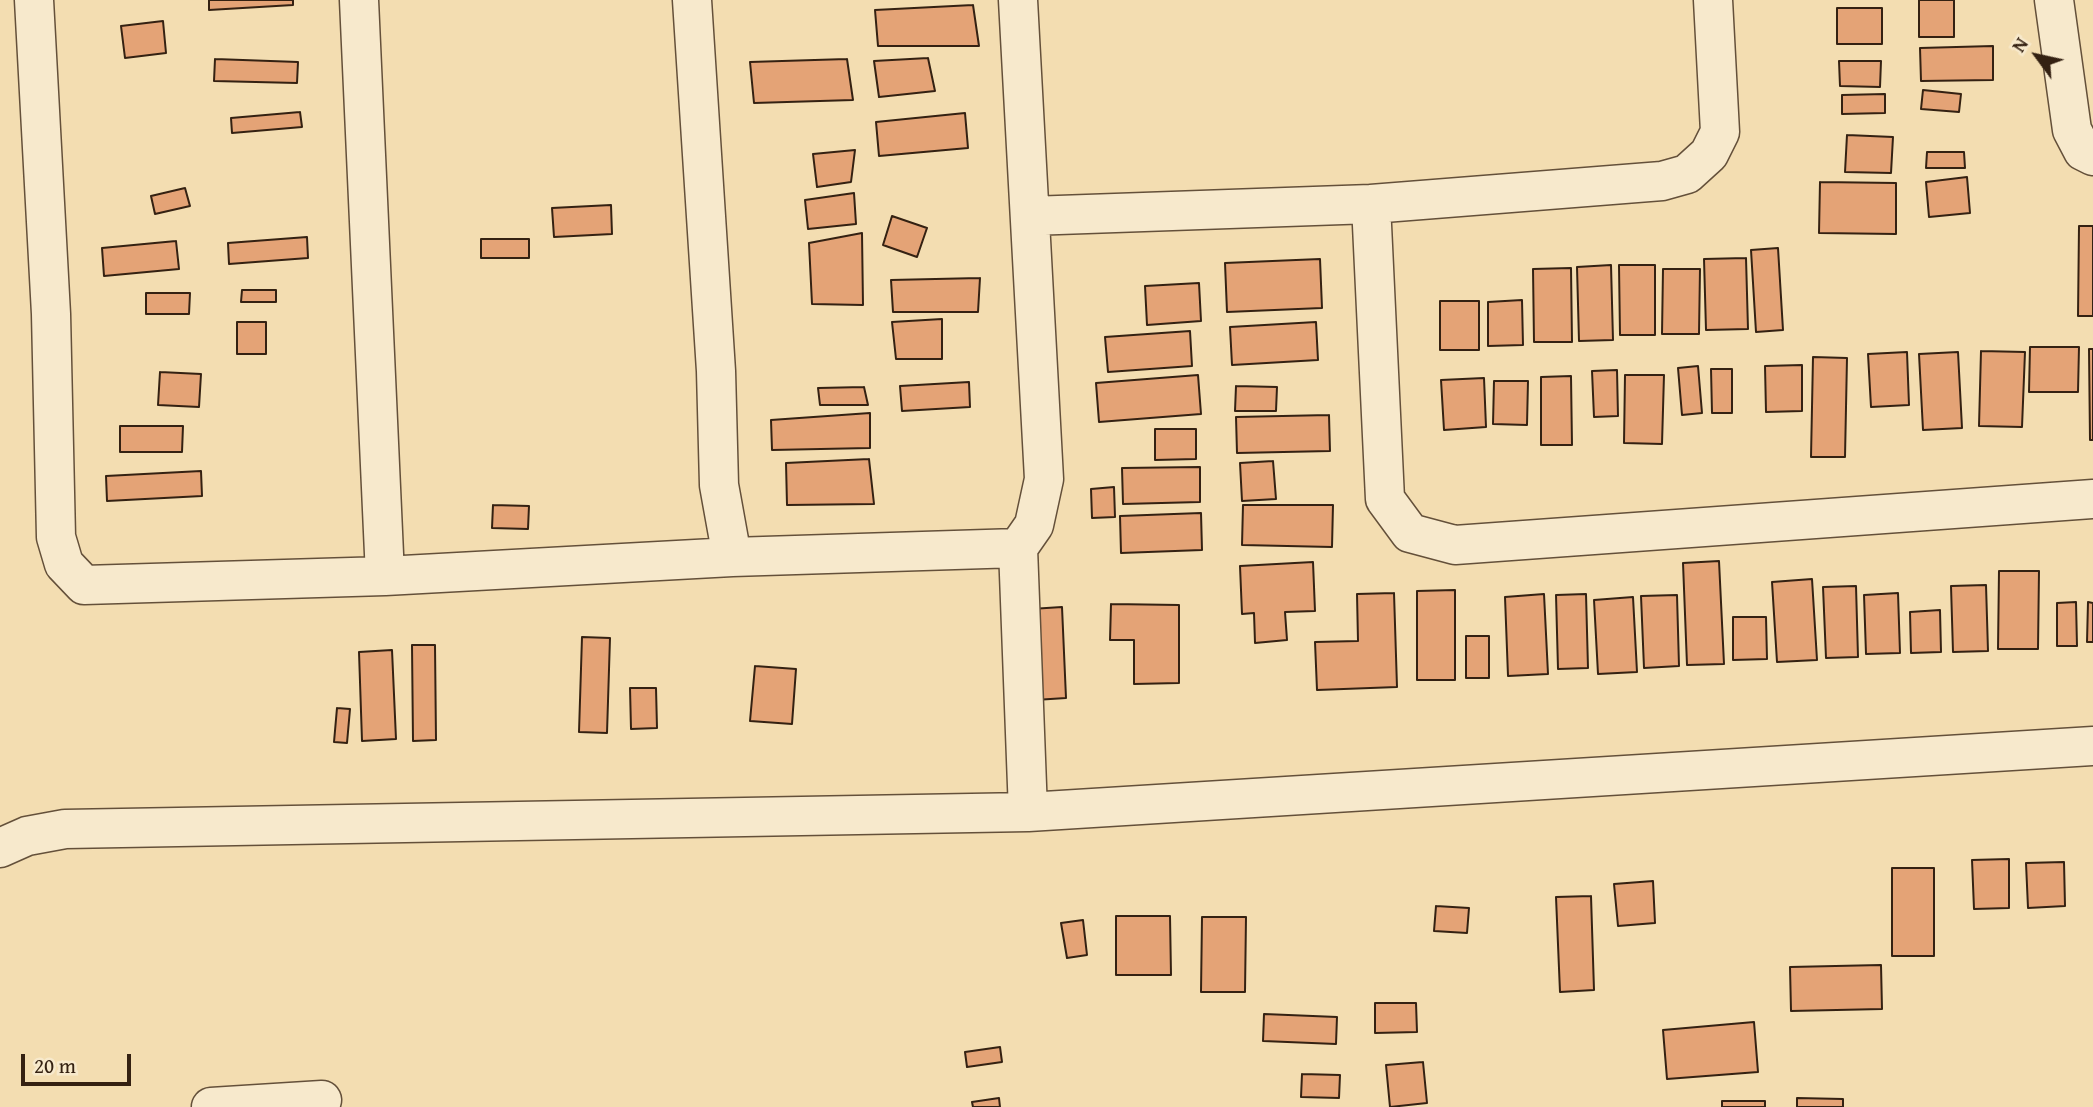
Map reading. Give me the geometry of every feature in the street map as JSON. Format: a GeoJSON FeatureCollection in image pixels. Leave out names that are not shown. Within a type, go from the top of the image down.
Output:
{"type":"FeatureCollection","features":[{"type":"Feature","properties":{"kind":"street"},"geometry":{"type":"LineString","coordinates":[[34,0],[51,314],[56,537],[64,564],[84,585],[384,576],[732,557],[1018,548]]}},
{"type":"Feature","properties":{"kind":"street"},"geometry":{"type":"LineString","coordinates":[[359,0],[384,576]]}},
{"type":"Feature","properties":{"kind":"street"},"geometry":{"type":"LineString","coordinates":[[692,0],[716,371],[719,485],[732,557]]}},
{"type":"Feature","properties":{"kind":"street"},"geometry":{"type":"LineString","coordinates":[[1018,0],[1044,479],[1034,526],[1018,548],[1028,812]]}},
{"type":"Feature","properties":{"kind":"street"},"geometry":{"type":"LineString","coordinates":[[1030,216],[1371,204],[1662,181],[1687,174],[1709,154],[1720,132],[1713,0]]}},
{"type":"Feature","properties":{"kind":"street"},"geometry":{"type":"LineString","coordinates":[[2054,0],[2072,130],[2082,151],[2093,156]]}},
{"type":"Feature","properties":{"kind":"street"},"geometry":{"type":"LineString","coordinates":[[1371,204],[1385,499],[1410,533],[1455,545],[2093,499]]}},
{"type":"Feature","properties":{"kind":"street"},"geometry":{"type":"LineString","coordinates":[[0,848],[27,836],[65,829],[1028,812],[2093,746]]}},
{"type":"Feature","properties":{"kind":"street"},"geometry":{"type":"LineString","coordinates":[[211,1107],[322,1100]]}},
{"type":"Feature","properties":{"kind":"building"},"geometry":{"type":"Polygon","coordinates":[[[209,0],[293,0],[293,5],[209,10],[209,0]]]}},
{"type":"Feature","properties":{"kind":"building"},"geometry":{"type":"Polygon","coordinates":[[[1919,0],[1954,0],[1954,37],[1919,37],[1919,0]]]}},
{"type":"Feature","properties":{"kind":"building"},"geometry":{"type":"Polygon","coordinates":[[[973,5],[979,46],[878,46],[875,10],[973,5]]]}},
{"type":"Feature","properties":{"kind":"building"},"geometry":{"type":"Polygon","coordinates":[[[1837,8],[1882,8],[1882,44],[1837,44],[1837,8]]]}},
{"type":"Feature","properties":{"kind":"building"},"geometry":{"type":"Polygon","coordinates":[[[163,21],[166,53],[125,58],[121,26],[163,21]]]}},
{"type":"Feature","properties":{"kind":"building"},"geometry":{"type":"Polygon","coordinates":[[[1993,46],[1993,80],[1921,81],[1920,48],[1993,46]]]}},
{"type":"Feature","properties":{"kind":"building"},"geometry":{"type":"Polygon","coordinates":[[[928,58],[935,91],[879,97],[874,61],[928,58]]]}},
{"type":"Feature","properties":{"kind":"building"},"geometry":{"type":"Polygon","coordinates":[[[215,59],[298,62],[297,83],[214,81],[215,59]]]}},
{"type":"Feature","properties":{"kind":"building"},"geometry":{"type":"Polygon","coordinates":[[[847,59],[853,100],[754,103],[750,62],[847,59]]]}},
{"type":"Feature","properties":{"kind":"building"},"geometry":{"type":"Polygon","coordinates":[[[1839,61],[1881,61],[1880,87],[1840,86],[1839,61]]]}},
{"type":"Feature","properties":{"kind":"building"},"geometry":{"type":"Polygon","coordinates":[[[1923,90],[1961,94],[1959,112],[1921,109],[1923,90]]]}},
{"type":"Feature","properties":{"kind":"building"},"geometry":{"type":"Polygon","coordinates":[[[1885,94],[1885,113],[1842,114],[1842,95],[1885,94]]]}},
{"type":"Feature","properties":{"kind":"building"},"geometry":{"type":"Polygon","coordinates":[[[300,112],[302,127],[232,133],[231,118],[300,112]]]}},
{"type":"Feature","properties":{"kind":"building"},"geometry":{"type":"Polygon","coordinates":[[[965,113],[968,148],[879,156],[876,122],[965,113]]]}},
{"type":"Feature","properties":{"kind":"building"},"geometry":{"type":"Polygon","coordinates":[[[1847,135],[1893,137],[1891,173],[1845,172],[1847,135]]]}},
{"type":"Feature","properties":{"kind":"building"},"geometry":{"type":"Polygon","coordinates":[[[855,150],[851,182],[817,187],[813,154],[855,150]]]}},
{"type":"Feature","properties":{"kind":"building"},"geometry":{"type":"Polygon","coordinates":[[[1927,152],[1964,152],[1965,168],[1926,168],[1927,152]]]}},
{"type":"Feature","properties":{"kind":"building"},"geometry":{"type":"Polygon","coordinates":[[[1967,177],[1970,213],[1929,217],[1926,182],[1967,177]]]}},
{"type":"Feature","properties":{"kind":"building"},"geometry":{"type":"Polygon","coordinates":[[[1820,182],[1896,183],[1896,234],[1819,233],[1820,182]]]}},
{"type":"Feature","properties":{"kind":"building"},"geometry":{"type":"Polygon","coordinates":[[[185,188],[190,206],[155,214],[151,196],[185,188]]]}},
{"type":"Feature","properties":{"kind":"building"},"geometry":{"type":"Polygon","coordinates":[[[854,193],[856,224],[808,229],[805,200],[854,193]]]}},
{"type":"Feature","properties":{"kind":"building"},"geometry":{"type":"Polygon","coordinates":[[[611,205],[612,234],[554,237],[552,208],[611,205]]]}},
{"type":"Feature","properties":{"kind":"building"},"geometry":{"type":"Polygon","coordinates":[[[892,216],[927,228],[917,257],[883,245],[892,216]]]}},
{"type":"Feature","properties":{"kind":"building"},"geometry":{"type":"Polygon","coordinates":[[[2079,226],[2093,226],[2093,316],[2078,316],[2079,226]]]}},
{"type":"Feature","properties":{"kind":"building"},"geometry":{"type":"Polygon","coordinates":[[[862,233],[863,305],[812,304],[809,243],[862,233]]]}},
{"type":"Feature","properties":{"kind":"building"},"geometry":{"type":"Polygon","coordinates":[[[307,237],[308,258],[229,264],[228,243],[307,237]]]}},
{"type":"Feature","properties":{"kind":"building"},"geometry":{"type":"Polygon","coordinates":[[[481,239],[529,239],[529,258],[481,258],[481,239]]]}},
{"type":"Feature","properties":{"kind":"building"},"geometry":{"type":"Polygon","coordinates":[[[176,241],[179,269],[104,276],[102,248],[176,241]]]}},
{"type":"Feature","properties":{"kind":"building"},"geometry":{"type":"Polygon","coordinates":[[[1778,248],[1783,330],[1756,332],[1751,250],[1778,248]]]}},
{"type":"Feature","properties":{"kind":"building"},"geometry":{"type":"Polygon","coordinates":[[[1746,258],[1748,329],[1706,330],[1704,259],[1746,258]]]}},
{"type":"Feature","properties":{"kind":"building"},"geometry":{"type":"Polygon","coordinates":[[[1320,259],[1322,308],[1227,312],[1225,263],[1320,259]]]}},
{"type":"Feature","properties":{"kind":"building"},"geometry":{"type":"Polygon","coordinates":[[[1611,265],[1613,340],[1579,341],[1577,267],[1611,265]]]}},
{"type":"Feature","properties":{"kind":"building"},"geometry":{"type":"Polygon","coordinates":[[[1619,265],[1655,265],[1655,335],[1620,335],[1619,265]]]}},
{"type":"Feature","properties":{"kind":"building"},"geometry":{"type":"Polygon","coordinates":[[[1571,268],[1572,342],[1534,342],[1533,269],[1571,268]]]}},
{"type":"Feature","properties":{"kind":"building"},"geometry":{"type":"Polygon","coordinates":[[[1663,269],[1700,269],[1699,334],[1662,334],[1663,269]]]}},
{"type":"Feature","properties":{"kind":"building"},"geometry":{"type":"Polygon","coordinates":[[[980,278],[978,312],[893,312],[891,280],[980,278]]]}},
{"type":"Feature","properties":{"kind":"building"},"geometry":{"type":"Polygon","coordinates":[[[1199,283],[1201,321],[1147,325],[1145,286],[1199,283]]]}},
{"type":"Feature","properties":{"kind":"building"},"geometry":{"type":"Polygon","coordinates":[[[242,290],[276,290],[276,302],[241,302],[242,290]]]}},
{"type":"Feature","properties":{"kind":"building"},"geometry":{"type":"Polygon","coordinates":[[[146,293],[190,293],[189,314],[146,314],[146,293]]]}},
{"type":"Feature","properties":{"kind":"building"},"geometry":{"type":"Polygon","coordinates":[[[1522,300],[1523,345],[1488,346],[1488,302],[1522,300]]]}},
{"type":"Feature","properties":{"kind":"building"},"geometry":{"type":"Polygon","coordinates":[[[1440,301],[1479,301],[1479,350],[1440,350],[1440,301]]]}},
{"type":"Feature","properties":{"kind":"building"},"geometry":{"type":"Polygon","coordinates":[[[942,319],[942,359],[896,359],[892,322],[942,319]]]}},
{"type":"Feature","properties":{"kind":"building"},"geometry":{"type":"Polygon","coordinates":[[[237,322],[266,322],[266,354],[237,354],[237,322]]]}},
{"type":"Feature","properties":{"kind":"building"},"geometry":{"type":"Polygon","coordinates":[[[1316,322],[1318,360],[1232,365],[1230,327],[1316,322]]]}},
{"type":"Feature","properties":{"kind":"building"},"geometry":{"type":"Polygon","coordinates":[[[1190,331],[1192,366],[1108,372],[1105,337],[1190,331]]]}},
{"type":"Feature","properties":{"kind":"building"},"geometry":{"type":"Polygon","coordinates":[[[2030,347],[2079,347],[2078,392],[2029,392],[2030,347]]]}},
{"type":"Feature","properties":{"kind":"building"},"geometry":{"type":"Polygon","coordinates":[[[2089,349],[2093,349],[2093,440],[2090,440],[2089,349]]]}},
{"type":"Feature","properties":{"kind":"building"},"geometry":{"type":"Polygon","coordinates":[[[1981,351],[2025,352],[2022,427],[1979,426],[1981,351]]]}},
{"type":"Feature","properties":{"kind":"building"},"geometry":{"type":"Polygon","coordinates":[[[1907,352],[1909,405],[1871,407],[1868,354],[1907,352]]]}},
{"type":"Feature","properties":{"kind":"building"},"geometry":{"type":"Polygon","coordinates":[[[1958,352],[1962,428],[1923,430],[1919,354],[1958,352]]]}},
{"type":"Feature","properties":{"kind":"building"},"geometry":{"type":"Polygon","coordinates":[[[1813,357],[1847,358],[1845,457],[1811,457],[1813,357]]]}},
{"type":"Feature","properties":{"kind":"building"},"geometry":{"type":"Polygon","coordinates":[[[1802,365],[1802,411],[1766,412],[1765,366],[1802,365]]]}},
{"type":"Feature","properties":{"kind":"building"},"geometry":{"type":"Polygon","coordinates":[[[1698,366],[1702,413],[1682,415],[1678,368],[1698,366]]]}},
{"type":"Feature","properties":{"kind":"building"},"geometry":{"type":"Polygon","coordinates":[[[1711,369],[1732,369],[1732,413],[1712,413],[1711,369]]]}},
{"type":"Feature","properties":{"kind":"building"},"geometry":{"type":"Polygon","coordinates":[[[1617,370],[1618,416],[1594,417],[1592,371],[1617,370]]]}},
{"type":"Feature","properties":{"kind":"building"},"geometry":{"type":"Polygon","coordinates":[[[160,372],[201,374],[199,407],[158,405],[160,372]]]}},
{"type":"Feature","properties":{"kind":"building"},"geometry":{"type":"Polygon","coordinates":[[[1198,375],[1201,414],[1099,422],[1096,383],[1198,375]]]}},
{"type":"Feature","properties":{"kind":"building"},"geometry":{"type":"Polygon","coordinates":[[[1625,375],[1664,375],[1662,444],[1624,443],[1625,375]]]}},
{"type":"Feature","properties":{"kind":"building"},"geometry":{"type":"Polygon","coordinates":[[[1571,376],[1572,445],[1541,445],[1541,377],[1571,376]]]}},
{"type":"Feature","properties":{"kind":"building"},"geometry":{"type":"Polygon","coordinates":[[[1484,378],[1486,427],[1444,430],[1441,380],[1484,378]]]}},
{"type":"Feature","properties":{"kind":"building"},"geometry":{"type":"Polygon","coordinates":[[[1494,381],[1528,381],[1527,425],[1493,424],[1494,381]]]}},
{"type":"Feature","properties":{"kind":"building"},"geometry":{"type":"Polygon","coordinates":[[[969,382],[970,407],[902,411],[900,386],[969,382]]]}},
{"type":"Feature","properties":{"kind":"building"},"geometry":{"type":"Polygon","coordinates":[[[1236,386],[1277,387],[1276,411],[1235,411],[1236,386]]]}},
{"type":"Feature","properties":{"kind":"building"},"geometry":{"type":"Polygon","coordinates":[[[864,387],[868,405],[820,405],[818,388],[864,387]]]}},
{"type":"Feature","properties":{"kind":"building"},"geometry":{"type":"Polygon","coordinates":[[[870,413],[870,448],[772,450],[771,420],[870,413]]]}},
{"type":"Feature","properties":{"kind":"building"},"geometry":{"type":"Polygon","coordinates":[[[1329,415],[1330,451],[1237,453],[1236,417],[1329,415]]]}},
{"type":"Feature","properties":{"kind":"building"},"geometry":{"type":"Polygon","coordinates":[[[120,426],[183,426],[182,452],[120,452],[120,426]]]}},
{"type":"Feature","properties":{"kind":"building"},"geometry":{"type":"Polygon","coordinates":[[[1155,429],[1196,429],[1196,459],[1155,460],[1155,429]]]}},
{"type":"Feature","properties":{"kind":"building"},"geometry":{"type":"Polygon","coordinates":[[[869,459],[874,504],[787,505],[786,463],[869,459]]]}},
{"type":"Feature","properties":{"kind":"building"},"geometry":{"type":"Polygon","coordinates":[[[1273,461],[1276,499],[1242,501],[1240,463],[1273,461]]]}},
{"type":"Feature","properties":{"kind":"building"},"geometry":{"type":"Polygon","coordinates":[[[1200,467],[1200,502],[1123,504],[1122,468],[1200,467]]]}},
{"type":"Feature","properties":{"kind":"building"},"geometry":{"type":"Polygon","coordinates":[[[201,471],[202,496],[107,501],[106,476],[201,471]]]}},
{"type":"Feature","properties":{"kind":"building"},"geometry":{"type":"Polygon","coordinates":[[[1114,487],[1115,517],[1092,518],[1091,489],[1114,487]]]}},
{"type":"Feature","properties":{"kind":"building"},"geometry":{"type":"Polygon","coordinates":[[[493,505],[529,506],[528,529],[492,528],[493,505]]]}},
{"type":"Feature","properties":{"kind":"building"},"geometry":{"type":"Polygon","coordinates":[[[1243,505],[1333,505],[1332,547],[1242,545],[1243,505]]]}},
{"type":"Feature","properties":{"kind":"building"},"geometry":{"type":"Polygon","coordinates":[[[1201,513],[1202,550],[1121,553],[1120,516],[1201,513]]]}},
{"type":"Feature","properties":{"kind":"building"},"geometry":{"type":"Polygon","coordinates":[[[1719,561],[1724,664],[1687,665],[1683,563],[1719,561]]]}},
{"type":"Feature","properties":{"kind":"building"},"geometry":{"type":"Polygon","coordinates":[[[1313,562],[1315,611],[1285,612],[1287,640],[1255,643],[1254,613],[1242,614],[1240,566],[1313,562]]]}},
{"type":"Feature","properties":{"kind":"building"},"geometry":{"type":"Polygon","coordinates":[[[1999,571],[2039,571],[2038,649],[1998,649],[1999,571]]]}},
{"type":"Feature","properties":{"kind":"building"},"geometry":{"type":"Polygon","coordinates":[[[1812,579],[1817,660],[1777,662],[1772,582],[1812,579]]]}},
{"type":"Feature","properties":{"kind":"building"},"geometry":{"type":"Polygon","coordinates":[[[1986,585],[1988,651],[1953,652],[1951,586],[1986,585]]]}},
{"type":"Feature","properties":{"kind":"building"},"geometry":{"type":"Polygon","coordinates":[[[1856,586],[1858,657],[1826,658],[1823,587],[1856,586]]]}},
{"type":"Feature","properties":{"kind":"building"},"geometry":{"type":"Polygon","coordinates":[[[1455,590],[1455,680],[1417,680],[1417,591],[1455,590]]]}},
{"type":"Feature","properties":{"kind":"building"},"geometry":{"type":"Polygon","coordinates":[[[1394,593],[1397,687],[1317,690],[1315,642],[1358,641],[1357,594],[1394,593]]]}},
{"type":"Feature","properties":{"kind":"building"},"geometry":{"type":"Polygon","coordinates":[[[1898,593],[1900,653],[1866,654],[1864,595],[1898,593]]]}},
{"type":"Feature","properties":{"kind":"building"},"geometry":{"type":"Polygon","coordinates":[[[1544,594],[1548,674],[1508,676],[1505,597],[1544,594]]]}},
{"type":"Feature","properties":{"kind":"building"},"geometry":{"type":"Polygon","coordinates":[[[1586,594],[1588,668],[1558,669],[1556,595],[1586,594]]]}},
{"type":"Feature","properties":{"kind":"building"},"geometry":{"type":"Polygon","coordinates":[[[1677,595],[1679,666],[1644,668],[1641,596],[1677,595]]]}},
{"type":"Feature","properties":{"kind":"building"},"geometry":{"type":"Polygon","coordinates":[[[1633,597],[1637,672],[1598,674],[1594,600],[1633,597]]]}},
{"type":"Feature","properties":{"kind":"building"},"geometry":{"type":"Polygon","coordinates":[[[2076,602],[2077,646],[2057,646],[2057,603],[2076,602]]]}},
{"type":"Feature","properties":{"kind":"building"},"geometry":{"type":"Polygon","coordinates":[[[2088,602],[2093,603],[2093,642],[2087,642],[2088,602]]]}},
{"type":"Feature","properties":{"kind":"building"},"geometry":{"type":"Polygon","coordinates":[[[1111,604],[1179,605],[1179,683],[1134,684],[1134,640],[1110,640],[1111,604]]]}},
{"type":"Feature","properties":{"kind":"building"},"geometry":{"type":"Polygon","coordinates":[[[1062,607],[1066,698],[1035,700],[1031,609],[1062,607]]]}},
{"type":"Feature","properties":{"kind":"building"},"geometry":{"type":"Polygon","coordinates":[[[1940,610],[1941,652],[1911,653],[1910,612],[1940,610]]]}},
{"type":"Feature","properties":{"kind":"building"},"geometry":{"type":"Polygon","coordinates":[[[1733,617],[1766,617],[1767,659],[1733,660],[1733,617]]]}},
{"type":"Feature","properties":{"kind":"building"},"geometry":{"type":"Polygon","coordinates":[[[1466,636],[1489,636],[1489,678],[1466,678],[1466,636]]]}},
{"type":"Feature","properties":{"kind":"building"},"geometry":{"type":"Polygon","coordinates":[[[582,637],[610,638],[607,733],[579,732],[582,637]]]}},
{"type":"Feature","properties":{"kind":"building"},"geometry":{"type":"Polygon","coordinates":[[[412,645],[435,645],[436,740],[413,741],[412,645]]]}},
{"type":"Feature","properties":{"kind":"building"},"geometry":{"type":"Polygon","coordinates":[[[392,650],[396,739],[362,741],[359,652],[392,650]]]}},
{"type":"Feature","properties":{"kind":"building"},"geometry":{"type":"Polygon","coordinates":[[[755,666],[796,669],[792,724],[750,721],[755,666]]]}},
{"type":"Feature","properties":{"kind":"building"},"geometry":{"type":"Polygon","coordinates":[[[630,688],[656,688],[657,728],[631,729],[630,688]]]}},
{"type":"Feature","properties":{"kind":"building"},"geometry":{"type":"Polygon","coordinates":[[[337,708],[350,709],[347,743],[334,742],[337,708]]]}},
{"type":"Feature","properties":{"kind":"building"},"geometry":{"type":"Polygon","coordinates":[[[2009,859],[2009,908],[1974,909],[1972,860],[2009,859]]]}},
{"type":"Feature","properties":{"kind":"building"},"geometry":{"type":"Polygon","coordinates":[[[2064,862],[2065,906],[2028,908],[2026,863],[2064,862]]]}},
{"type":"Feature","properties":{"kind":"building"},"geometry":{"type":"Polygon","coordinates":[[[1892,868],[1934,868],[1934,956],[1892,956],[1892,868]]]}},
{"type":"Feature","properties":{"kind":"building"},"geometry":{"type":"Polygon","coordinates":[[[1653,881],[1655,923],[1618,926],[1614,884],[1653,881]]]}},
{"type":"Feature","properties":{"kind":"building"},"geometry":{"type":"Polygon","coordinates":[[[1591,896],[1594,990],[1560,992],[1556,897],[1591,896]]]}},
{"type":"Feature","properties":{"kind":"building"},"geometry":{"type":"Polygon","coordinates":[[[1436,906],[1469,908],[1467,933],[1434,931],[1436,906]]]}},
{"type":"Feature","properties":{"kind":"building"},"geometry":{"type":"Polygon","coordinates":[[[1116,916],[1170,916],[1171,975],[1116,975],[1116,916]]]}},
{"type":"Feature","properties":{"kind":"building"},"geometry":{"type":"Polygon","coordinates":[[[1202,917],[1246,917],[1245,992],[1201,992],[1202,917]]]}},
{"type":"Feature","properties":{"kind":"building"},"geometry":{"type":"Polygon","coordinates":[[[1083,920],[1087,955],[1067,958],[1061,923],[1083,920]]]}},
{"type":"Feature","properties":{"kind":"building"},"geometry":{"type":"Polygon","coordinates":[[[1881,965],[1882,1009],[1791,1011],[1790,967],[1881,965]]]}},
{"type":"Feature","properties":{"kind":"building"},"geometry":{"type":"Polygon","coordinates":[[[1375,1003],[1416,1003],[1417,1032],[1375,1033],[1375,1003]]]}},
{"type":"Feature","properties":{"kind":"building"},"geometry":{"type":"Polygon","coordinates":[[[1264,1014],[1337,1017],[1336,1044],[1263,1041],[1264,1014]]]}},
{"type":"Feature","properties":{"kind":"building"},"geometry":{"type":"Polygon","coordinates":[[[1754,1022],[1758,1072],[1667,1079],[1663,1030],[1754,1022]]]}},
{"type":"Feature","properties":{"kind":"building"},"geometry":{"type":"Polygon","coordinates":[[[1000,1047],[1002,1062],[967,1067],[965,1052],[1000,1047]]]}},
{"type":"Feature","properties":{"kind":"building"},"geometry":{"type":"Polygon","coordinates":[[[1423,1062],[1427,1103],[1390,1107],[1386,1065],[1423,1062]]]}},
{"type":"Feature","properties":{"kind":"building"},"geometry":{"type":"Polygon","coordinates":[[[1302,1074],[1340,1075],[1339,1098],[1301,1097],[1302,1074]]]}},
{"type":"Feature","properties":{"kind":"building"},"geometry":{"type":"Polygon","coordinates":[[[999,1098],[1000,1107],[973,1107],[972,1102],[999,1098]]]}},
{"type":"Feature","properties":{"kind":"building"},"geometry":{"type":"Polygon","coordinates":[[[1797,1098],[1843,1099],[1843,1107],[1797,1107],[1797,1098]]]}},
{"type":"Feature","properties":{"kind":"building"},"geometry":{"type":"Polygon","coordinates":[[[1722,1101],[1765,1101],[1765,1107],[1722,1107],[1722,1101]]]}}]}
